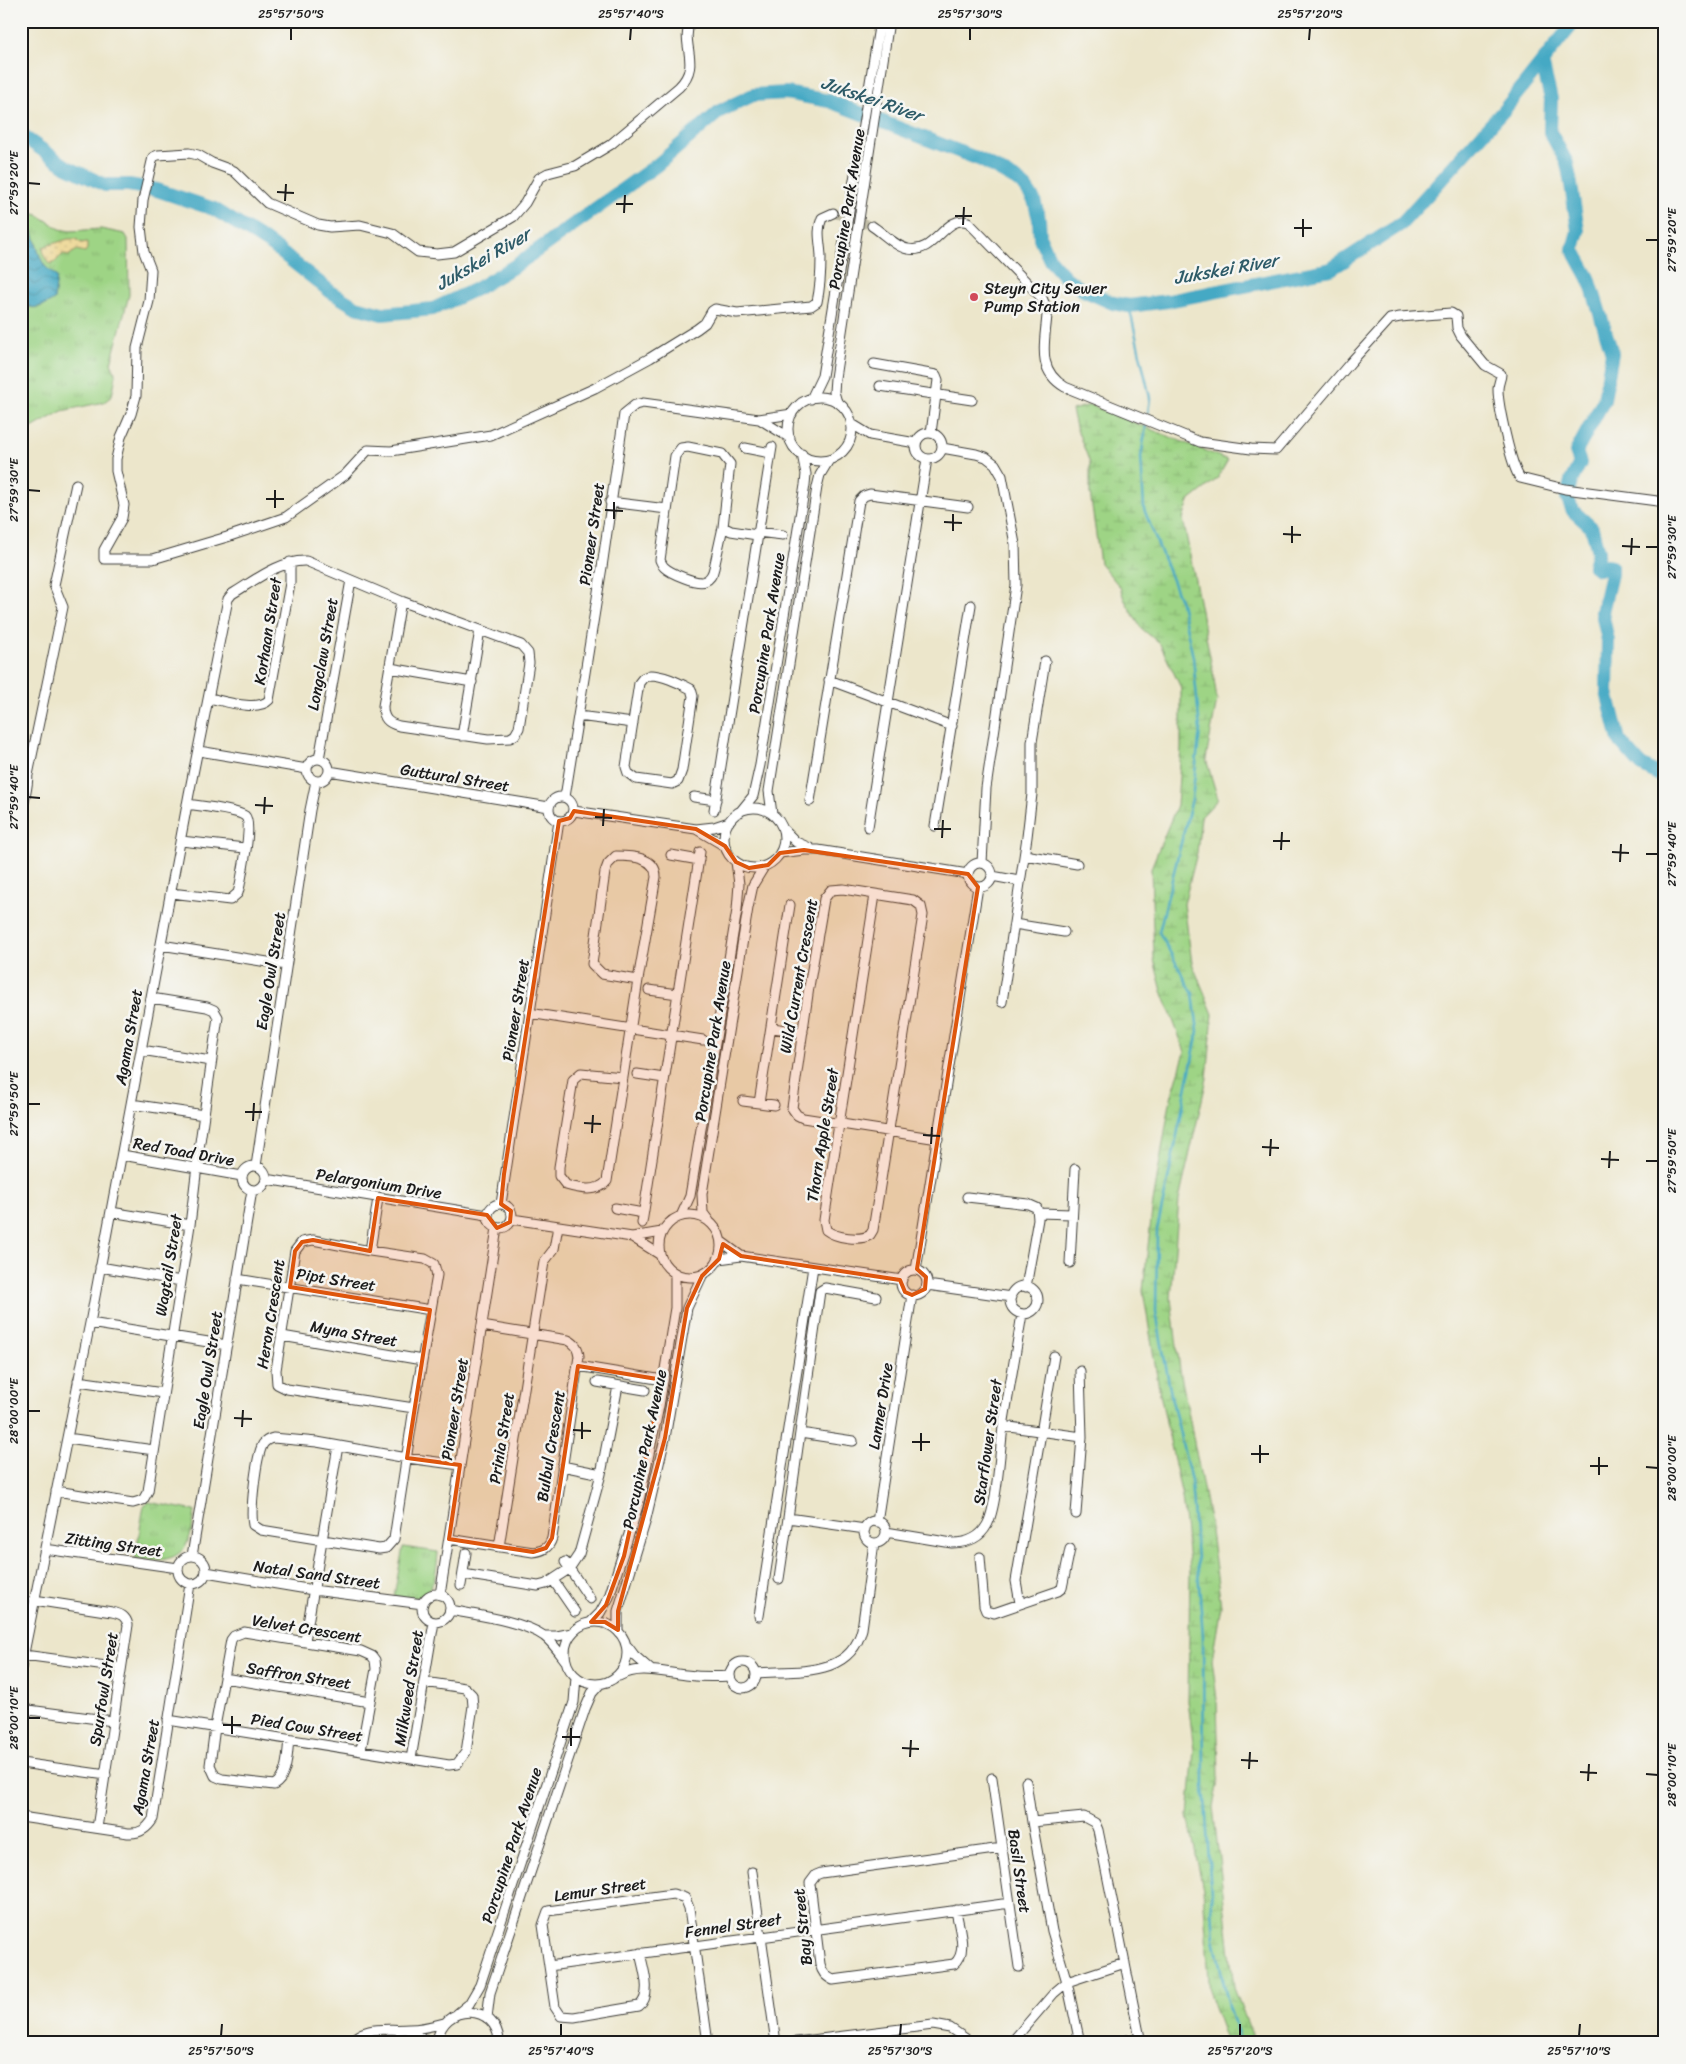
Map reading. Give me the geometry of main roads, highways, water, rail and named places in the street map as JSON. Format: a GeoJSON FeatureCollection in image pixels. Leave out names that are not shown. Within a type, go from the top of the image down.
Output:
{"type":"FeatureCollection","features":[{"type":"Feature","properties":{"kind":"water"},"geometry":{"type":"Polygon","coordinates":[[[21,216],[33,231],[43,263],[57,277],[54,300],[38,307],[29,307],[21,303],[21,216]]]}},
{"type":"Feature","properties":{"kind":"waterway","name":"Jukskei River"},"geometry":{"type":"LineString","coordinates":[[21,135],[67,167],[105,185],[129,185],[157,190],[214,209],[273,246],[331,292],[356,307],[382,314],[433,309],[476,289],[518,264],[657,165],[720,111],[753,95],[786,93],[829,101],[981,160],[1017,180],[1026,188],[1034,200],[1039,219],[1040,238],[1050,260],[1065,277],[1081,289],[1113,303],[1129,306],[1168,301],[1331,269],[1401,224],[1504,110],[1575,21]]}},
{"type":"Feature","properties":{"kind":"waterway"},"geometry":{"type":"LineString","coordinates":[[1542,62],[1551,99],[1550,132],[1567,163],[1570,178],[1578,231],[1573,249],[1589,278],[1612,353],[1604,400],[1576,452],[1580,463],[1571,481],[1567,497],[1573,511],[1592,528],[1598,552],[1594,566],[1599,569],[1606,565],[1611,567],[1602,612],[1608,641],[1607,692],[1619,740],[1641,765],[1665,778]]}},
{"type":"Feature","properties":{"kind":"waterway"},"geometry":{"type":"LineString","coordinates":[[1129,306],[1150,398],[1148,413]]}},
{"type":"Feature","properties":{"kind":"waterway"},"geometry":{"type":"LineString","coordinates":[[1146,426],[1141,457],[1144,509],[1181,603],[1193,657],[1200,730],[1192,799],[1159,932],[1193,994],[1198,1031],[1157,1230],[1156,1312],[1172,1400],[1191,1481],[1203,1636],[1204,1785],[1214,1938],[1229,2007],[1241,2043]]}},
{"type":"Feature","properties":{"kind":"tunnel"},"geometry":{"type":"LineString","coordinates":[[833,213],[872,226]]}},
{"type":"Feature","properties":{"kind":"place","name":"Steyn City Sewer Pump Station"},"geometry":{"type":"Point","coordinates":[974,297]}}]}
